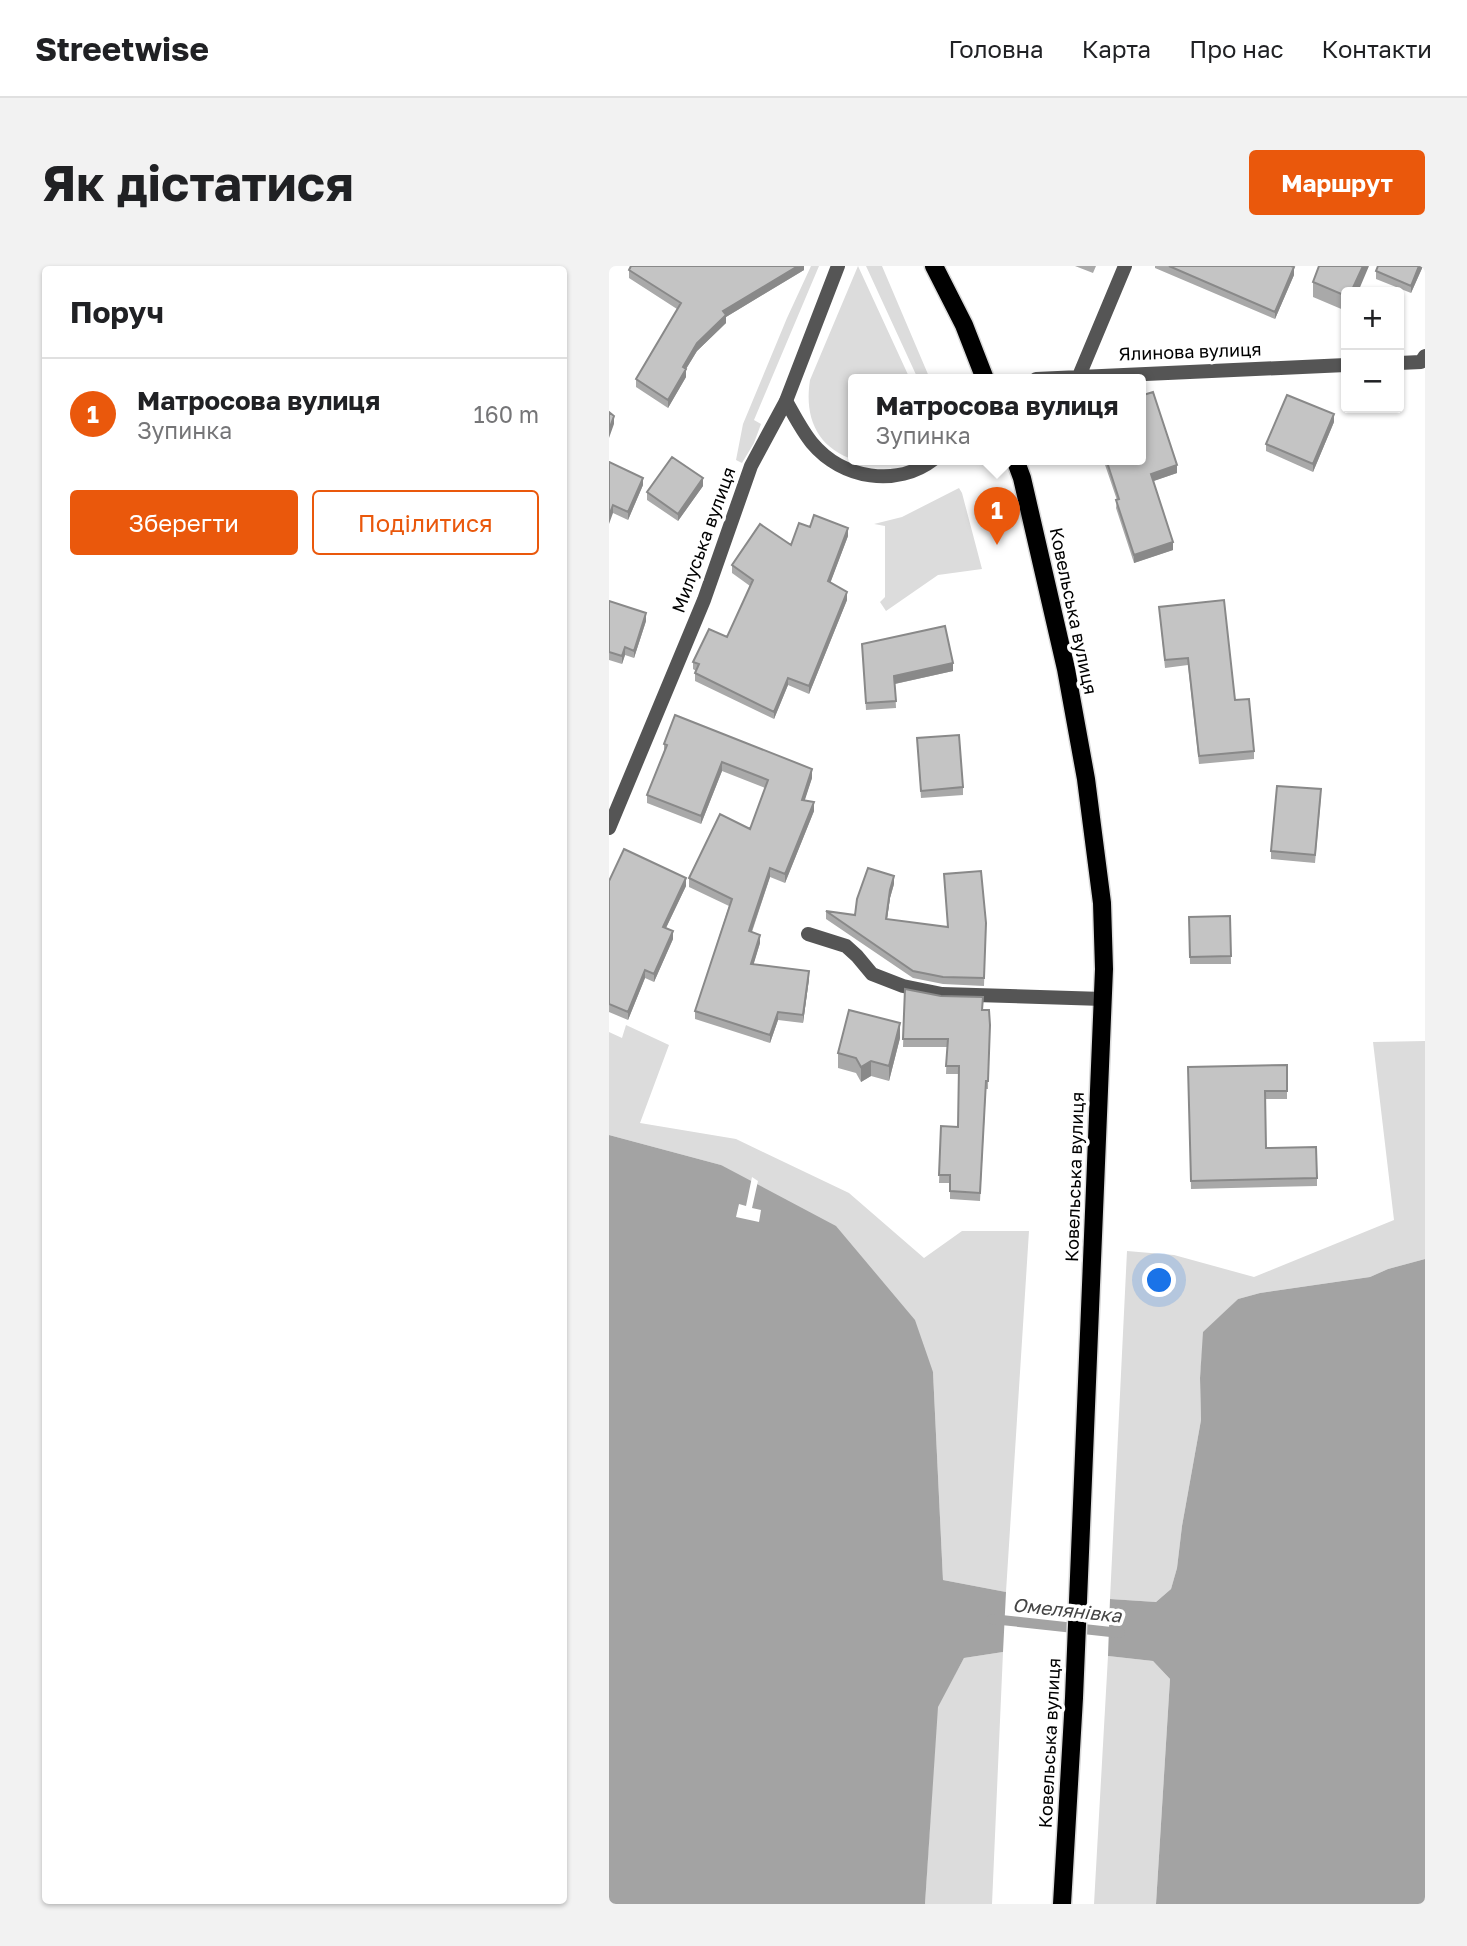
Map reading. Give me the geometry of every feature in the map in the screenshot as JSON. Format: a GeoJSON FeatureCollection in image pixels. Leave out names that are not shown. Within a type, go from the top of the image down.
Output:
{"type":"FeatureCollection","features":[{"type":"Feature","properties":{"kind":"main road"},"geometry":{"type":"LineString","coordinates":[[934,266],[964,325],[983,374]]}},
{"type":"Feature","properties":{"kind":"main road","name":"Ковельська вулиця"},"geometry":{"type":"LineString","coordinates":[[1017,465],[1066,669],[1086,779],[1102,903],[1103,999],[1074,1698],[1062,1904]]}},
{"type":"Feature","properties":{"kind":"street","name":"Милуська вулиця"},"geometry":{"type":"LineString","coordinates":[[609,828],[704,600],[751,466],[786,401],[838,266]]}},
{"type":"Feature","properties":{"kind":"street"},"geometry":{"type":"LineString","coordinates":[[1080,374],[1125,266]]}},
{"type":"Feature","properties":{"kind":"street"},"geometry":{"type":"LineString","coordinates":[[1404,363],[1421,362],[1425,356]]}},
{"type":"Feature","properties":{"kind":"street","name":"Ялинова вулиця"},"geometry":{"type":"LineString","coordinates":[[1128,374],[1341,365]]}},
{"type":"Feature","properties":{"kind":"street"},"geometry":{"type":"LineString","coordinates":[[786,401],[812,443],[839,467],[866,475],[893,477],[926,465]]}},
{"type":"Feature","properties":{"kind":"street"},"geometry":{"type":"LineString","coordinates":[[808,934],[846,946],[872,974],[903,986],[942,994],[1103,999]]}},
{"type":"Feature","properties":{"kind":"shaded area"},"geometry":{"type":"Polygon","coordinates":[[[811,266],[819,266],[754,420],[761,424],[742,463],[736,460],[743,424],[811,266]]]}},
{"type":"Feature","properties":{"kind":"shaded area"},"geometry":{"type":"Polygon","coordinates":[[[858,266],[908,374],[848,374],[848,457],[831,448],[816,429],[809,406],[810,380],[858,266]]]}},
{"type":"Feature","properties":{"kind":"shaded area"},"geometry":{"type":"Polygon","coordinates":[[[866,266],[882,266],[928,374],[916,374],[866,266]]]}},
{"type":"Feature","properties":{"kind":"shaded area"},"geometry":{"type":"Polygon","coordinates":[[[959,488],[982,569],[938,575],[886,611],[880,602],[885,597],[885,526],[874,524],[902,517],[959,488]]]}},
{"type":"Feature","properties":{"kind":"shaded area"},"geometry":{"type":"Polygon","coordinates":[[[626,1025],[669,1045],[640,1123],[736,1139],[849,1193],[924,1258],[962,1231],[1029,1231],[1006,1592],[943,1580],[933,1372],[721,1165],[609,1135],[609,1032],[622,1038],[626,1025]]]}},
{"type":"Feature","properties":{"kind":"shaded area"},"geometry":{"type":"Polygon","coordinates":[[[1425,1041],[1425,1259],[1370,1277],[1260,1293],[1238,1299],[1204,1332],[1200,1378],[1201,1420],[1177,1568],[1171,1589],[1156,1602],[1110,1599],[1127,1251],[1174,1255],[1254,1277],[1394,1220],[1373,1042],[1425,1041]]]}},
{"type":"Feature","properties":{"kind":"shaded area"},"geometry":{"type":"Polygon","coordinates":[[[609,1135],[721,1165],[836,1226],[915,1320],[933,1372],[943,1580],[1006,1592],[1003,1652],[964,1658],[938,1707],[925,1904],[609,1904],[609,1135]]]}},
{"type":"Feature","properties":{"kind":"shaded area"},"geometry":{"type":"Polygon","coordinates":[[[1425,1259],[1425,1904],[1156,1904],[1170,1679],[1153,1661],[1108,1656],[1110,1599],[1156,1602],[1171,1589],[1177,1568],[1201,1420],[1203,1332],[1238,1299],[1260,1293],[1370,1277],[1425,1259]]]}},
{"type":"Feature","properties":{"kind":"shaded area"},"geometry":{"type":"Polygon","coordinates":[[[1003,1652],[992,1904],[925,1904],[937,1707],[964,1658],[1003,1652]]]}},
{"type":"Feature","properties":{"kind":"shaded area"},"geometry":{"type":"Polygon","coordinates":[[[1108,1656],[1153,1661],[1170,1679],[1156,1904],[1094,1904],[1108,1656]]]}},
{"type":"Feature","properties":{"kind":"pier"},"geometry":{"type":"Polygon","coordinates":[[[752,1177],[758,1181],[752,1208],[761,1210],[759,1222],[736,1217],[739,1204],[746,1206],[752,1177]]]}},
{"type":"Feature","properties":{"kind":"building"},"geometry":{"type":"Polygon","coordinates":[[[631,266],[798,266],[723,311],[726,315],[697,343],[668,400],[636,379],[681,303],[629,270],[631,266]]]}},
{"type":"Feature","properties":{"kind":"building"},"geometry":{"type":"Polygon","coordinates":[[[1169,266],[1291,266],[1294,267],[1275,312],[1169,266]]]}},
{"type":"Feature","properties":{"kind":"building"},"geometry":{"type":"Polygon","coordinates":[[[1319,266],[1363,266],[1353,287],[1341,287],[1341,294],[1313,282],[1319,266]]]}},
{"type":"Feature","properties":{"kind":"building"},"geometry":{"type":"Polygon","coordinates":[[[1378,266],[1419,266],[1411,286],[1376,271],[1378,266]]]}},
{"type":"Feature","properties":{"kind":"building"},"geometry":{"type":"Polygon","coordinates":[[[1153,392],[1177,465],[1151,474],[1173,542],[1134,555],[1108,465],[1146,465],[1146,394],[1153,392]]]}},
{"type":"Feature","properties":{"kind":"building"},"geometry":{"type":"Polygon","coordinates":[[[1287,395],[1334,414],[1313,464],[1266,444],[1287,395]]]}},
{"type":"Feature","properties":{"kind":"building"},"geometry":{"type":"Polygon","coordinates":[[[609,412],[614,416],[609,430],[609,412]]]}},
{"type":"Feature","properties":{"kind":"building"},"geometry":{"type":"Polygon","coordinates":[[[672,457],[703,478],[678,514],[647,492],[672,457]]]}},
{"type":"Feature","properties":{"kind":"building"},"geometry":{"type":"Polygon","coordinates":[[[609,462],[643,478],[628,512],[613,505],[609,516],[609,462]]]}},
{"type":"Feature","properties":{"kind":"building"},"geometry":{"type":"Polygon","coordinates":[[[814,515],[848,528],[828,581],[847,592],[809,686],[788,678],[774,712],[695,673],[699,664],[693,662],[709,629],[727,637],[753,580],[732,565],[760,524],[791,545],[799,523],[810,527],[814,515]]]}},
{"type":"Feature","properties":{"kind":"building"},"geometry":{"type":"Polygon","coordinates":[[[1224,600],[1235,700],[1249,699],[1254,751],[1199,756],[1188,658],[1165,660],[1159,607],[1224,600]]]}},
{"type":"Feature","properties":{"kind":"building"},"geometry":{"type":"Polygon","coordinates":[[[609,601],[646,613],[634,651],[625,647],[622,656],[609,652],[609,601]]]}},
{"type":"Feature","properties":{"kind":"building"},"geometry":{"type":"Polygon","coordinates":[[[945,626],[953,663],[894,676],[896,701],[866,703],[862,644],[945,626]]]}},
{"type":"Feature","properties":{"kind":"building"},"geometry":{"type":"Polygon","coordinates":[[[675,715],[812,769],[802,800],[814,802],[785,874],[770,868],[749,931],[760,935],[751,964],[809,971],[803,1015],[778,1012],[770,1035],[695,1011],[732,899],[689,878],[720,814],[750,829],[768,780],[722,762],[701,816],[647,795],[667,745],[664,744],[675,715]]]}},
{"type":"Feature","properties":{"kind":"building"},"geometry":{"type":"Polygon","coordinates":[[[959,735],[963,787],[921,791],[917,738],[959,735]]]}},
{"type":"Feature","properties":{"kind":"building"},"geometry":{"type":"Polygon","coordinates":[[[1277,786],[1321,789],[1315,855],[1271,851],[1277,786]]]}},
{"type":"Feature","properties":{"kind":"building"},"geometry":{"type":"Polygon","coordinates":[[[624,849],[686,878],[663,927],[673,931],[654,974],[645,970],[628,1012],[609,1004],[609,881],[624,849]]]}},
{"type":"Feature","properties":{"kind":"building"},"geometry":{"type":"Polygon","coordinates":[[[868,868],[894,876],[886,919],[948,927],[944,874],[981,871],[986,923],[984,978],[943,977],[913,971],[826,911],[855,915],[857,899],[868,868]]]}},
{"type":"Feature","properties":{"kind":"building"},"geometry":{"type":"Polygon","coordinates":[[[1230,916],[1231,956],[1190,957],[1189,917],[1230,916]]]}},
{"type":"Feature","properties":{"kind":"building"},"geometry":{"type":"Polygon","coordinates":[[[905,989],[941,996],[983,997],[982,1010],[989,1010],[988,1081],[980,1193],[950,1191],[950,1175],[939,1175],[941,1126],[958,1127],[959,1066],[946,1066],[948,1039],[903,1039],[905,989]]]}},
{"type":"Feature","properties":{"kind":"building"},"geometry":{"type":"Polygon","coordinates":[[[849,1010],[900,1023],[889,1066],[871,1061],[861,1067],[856,1058],[838,1053],[849,1010]]]}},
{"type":"Feature","properties":{"kind":"building"},"geometry":{"type":"Polygon","coordinates":[[[1287,1065],[1287,1091],[1265,1091],[1266,1148],[1316,1147],[1317,1178],[1191,1181],[1188,1067],[1287,1065]]]}},
{"type":"Feature","properties":{"kind":"waterway","name":"Омелянівка"},"geometry":{"type":"LineString","coordinates":[[992,1619],[1120,1633]]}},
{"type":"Feature","properties":{"kind":"place","name":"Матросова вулиця"},"geometry":{"type":"Point","coordinates":[997,545]}}]}
